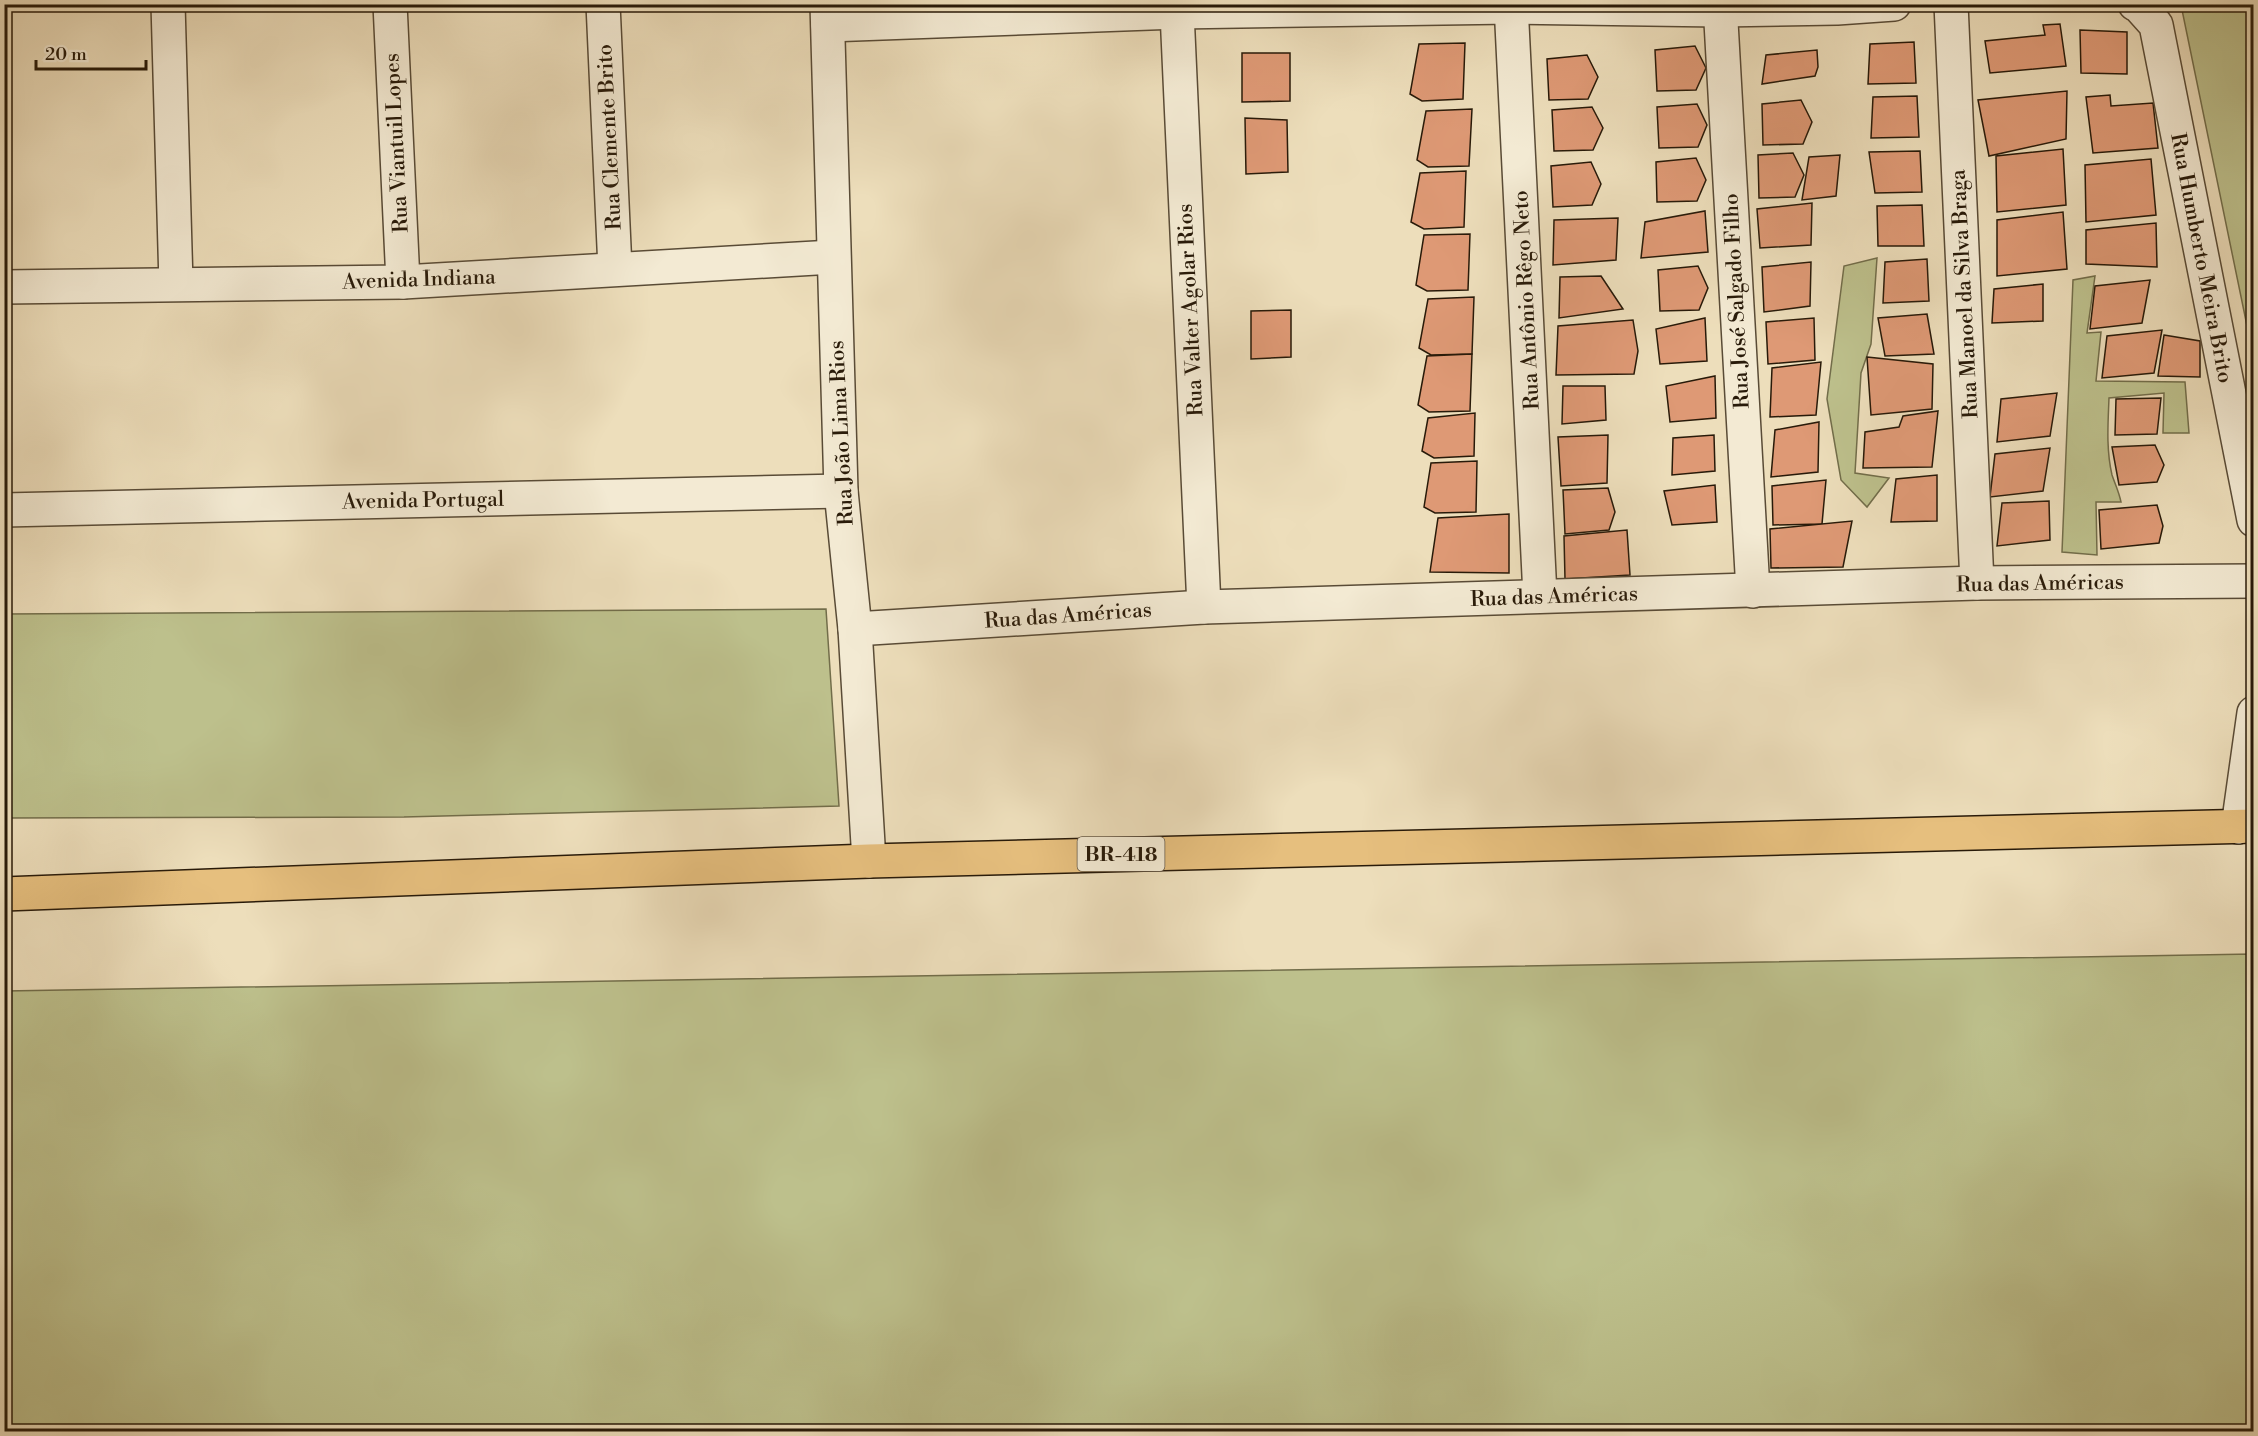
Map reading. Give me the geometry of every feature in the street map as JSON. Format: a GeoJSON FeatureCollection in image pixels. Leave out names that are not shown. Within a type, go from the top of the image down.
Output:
{"type":"FeatureCollection","features":[{"type":"Feature","properties":{"kind":"main road","name":"BR-418"},"geometry":{"type":"LineString","coordinates":[[4,894],[869,861],[2246,826]]}},
{"type":"Feature","properties":{"kind":"street"},"geometry":{"type":"LineString","coordinates":[[168,4],[176,284]]}},
{"type":"Feature","properties":{"kind":"street","name":"Rua Viantuil Lopes"},"geometry":{"type":"LineString","coordinates":[[390,4],[403,282]]}},
{"type":"Feature","properties":{"kind":"street","name":"Rua Clemente Brito"},"geometry":{"type":"LineString","coordinates":[[603,4],[615,269]]}},
{"type":"Feature","properties":{"kind":"street"},"geometry":{"type":"LineString","coordinates":[[828,15],[1511,6],[1837,8],[1894,4]]}},
{"type":"Feature","properties":{"kind":"street","name":"Rua Manoel da Silva Braga"},"geometry":{"type":"LineString","coordinates":[[1951,4],[1977,583]]}},
{"type":"Feature","properties":{"kind":"street","name":"Rua Antônio Rêgo Neto"},"geometry":{"type":"LineString","coordinates":[[1511,6],[1540,596]]}},
{"type":"Feature","properties":{"kind":"street","name":"Rua José Salgado Filho"},"geometry":{"type":"LineString","coordinates":[[1720,7],[1753,591]]}},
{"type":"Feature","properties":{"kind":"street","name":"Rua Humberto Meira Brito"},"geometry":{"type":"LineString","coordinates":[[2148,11],[2253,520]]}},
{"type":"Feature","properties":{"kind":"street","name":"Rua Valter Agolar Rios"},"geometry":{"type":"LineString","coordinates":[[1177,12],[1204,607]]}},
{"type":"Feature","properties":{"kind":"street","name":"Rua João Lima Rios"},"geometry":{"type":"LineString","coordinates":[[828,15],[841,491],[855,629],[869,861]]}},
{"type":"Feature","properties":{"kind":"street","name":"Avenida Indiana"},"geometry":{"type":"LineString","coordinates":[[4,287],[403,282],[833,257]]}},
{"type":"Feature","properties":{"kind":"street","name":"Avenida Portugal"},"geometry":{"type":"LineString","coordinates":[[4,510],[841,491]]}},
{"type":"Feature","properties":{"kind":"street","name":"Rua das Américas"},"geometry":{"type":"LineString","coordinates":[[855,629],[1204,607],[1977,583],[2253,581]]}},
{"type":"Feature","properties":{"kind":"street"},"geometry":{"type":"LineString","coordinates":[[2246,826],[2253,714]]}},
{"type":"Feature","properties":{"kind":"green space"},"geometry":{"type":"Polygon","coordinates":[[[2181,5],[2253,5],[2253,355],[2181,5]]]}},
{"type":"Feature","properties":{"kind":"green space"},"geometry":{"type":"Polygon","coordinates":[[[1877,258],[1871,344],[1861,373],[1855,473],[1889,478],[1867,507],[1841,480],[1827,399],[1844,266],[1877,258]]]}},
{"type":"Feature","properties":{"kind":"green space"},"geometry":{"type":"Polygon","coordinates":[[[2095,276],[2087,333],[2101,332],[2096,381],[2185,382],[2189,433],[2163,433],[2164,393],[2109,398],[2109,456],[2112,475],[2121,502],[2096,502],[2097,555],[2062,552],[2073,280],[2095,276]]]}},
{"type":"Feature","properties":{"kind":"green space"},"geometry":{"type":"Polygon","coordinates":[[[826,609],[839,806],[404,817],[5,818],[5,614],[826,609]]]}},
{"type":"Feature","properties":{"kind":"green space"},"geometry":{"type":"Polygon","coordinates":[[[2253,954],[2253,1431],[5,1431],[5,991],[2253,954]]]}},
{"type":"Feature","properties":{"kind":"building"},"geometry":{"type":"Polygon","coordinates":[[[2060,24],[2066,66],[1990,73],[1985,41],[2045,35],[2043,25],[2060,24]]]}},
{"type":"Feature","properties":{"kind":"building"},"geometry":{"type":"Polygon","coordinates":[[[2080,30],[2127,32],[2127,74],[2081,73],[2080,30]]]}},
{"type":"Feature","properties":{"kind":"building"},"geometry":{"type":"Polygon","coordinates":[[[1914,42],[1916,83],[1868,84],[1870,44],[1914,42]]]}},
{"type":"Feature","properties":{"kind":"building"},"geometry":{"type":"Polygon","coordinates":[[[1465,43],[1463,99],[1422,101],[1410,94],[1419,44],[1465,43]]]}},
{"type":"Feature","properties":{"kind":"building"},"geometry":{"type":"Polygon","coordinates":[[[1695,46],[1706,68],[1696,90],[1657,91],[1655,50],[1695,46]]]}},
{"type":"Feature","properties":{"kind":"building"},"geometry":{"type":"Polygon","coordinates":[[[1817,50],[1818,67],[1815,76],[1762,84],[1766,55],[1817,50]]]}},
{"type":"Feature","properties":{"kind":"building"},"geometry":{"type":"Polygon","coordinates":[[[1242,53],[1290,53],[1290,101],[1242,102],[1242,53]]]}},
{"type":"Feature","properties":{"kind":"building"},"geometry":{"type":"Polygon","coordinates":[[[1587,55],[1598,77],[1588,99],[1549,100],[1547,59],[1587,55]]]}},
{"type":"Feature","properties":{"kind":"building"},"geometry":{"type":"Polygon","coordinates":[[[2067,91],[2066,139],[1989,156],[1978,100],[2067,91]]]}},
{"type":"Feature","properties":{"kind":"building"},"geometry":{"type":"Polygon","coordinates":[[[2110,95],[2111,106],[2153,103],[2158,148],[2093,153],[2086,97],[2110,95]]]}},
{"type":"Feature","properties":{"kind":"building"},"geometry":{"type":"Polygon","coordinates":[[[1917,96],[1919,137],[1871,138],[1873,97],[1917,96]]]}},
{"type":"Feature","properties":{"kind":"building"},"geometry":{"type":"Polygon","coordinates":[[[1801,100],[1812,122],[1803,144],[1763,145],[1762,104],[1801,100]]]}},
{"type":"Feature","properties":{"kind":"building"},"geometry":{"type":"Polygon","coordinates":[[[1697,104],[1707,125],[1698,147],[1659,148],[1657,107],[1697,104]]]}},
{"type":"Feature","properties":{"kind":"building"},"geometry":{"type":"Polygon","coordinates":[[[1592,107],[1603,128],[1593,150],[1554,151],[1552,110],[1592,107]]]}},
{"type":"Feature","properties":{"kind":"building"},"geometry":{"type":"Polygon","coordinates":[[[1472,109],[1469,166],[1428,167],[1417,160],[1426,111],[1472,109]]]}},
{"type":"Feature","properties":{"kind":"building"},"geometry":{"type":"Polygon","coordinates":[[[1245,118],[1287,120],[1288,172],[1246,174],[1245,118]]]}},
{"type":"Feature","properties":{"kind":"building"},"geometry":{"type":"Polygon","coordinates":[[[2063,149],[2066,205],[1997,212],[1996,156],[2063,149]]]}},
{"type":"Feature","properties":{"kind":"building"},"geometry":{"type":"Polygon","coordinates":[[[1920,151],[1922,192],[1875,193],[1869,152],[1920,151]]]}},
{"type":"Feature","properties":{"kind":"building"},"geometry":{"type":"Polygon","coordinates":[[[1793,153],[1804,175],[1795,197],[1759,198],[1758,155],[1793,153]]]}},
{"type":"Feature","properties":{"kind":"building"},"geometry":{"type":"Polygon","coordinates":[[[1840,155],[1836,196],[1802,200],[1809,157],[1840,155]]]}},
{"type":"Feature","properties":{"kind":"building"},"geometry":{"type":"Polygon","coordinates":[[[1696,158],[1706,180],[1697,201],[1657,202],[1656,162],[1696,158]]]}},
{"type":"Feature","properties":{"kind":"building"},"geometry":{"type":"Polygon","coordinates":[[[2151,159],[2156,215],[2086,222],[2085,165],[2151,159]]]}},
{"type":"Feature","properties":{"kind":"building"},"geometry":{"type":"Polygon","coordinates":[[[1591,162],[1601,184],[1592,205],[1553,207],[1551,166],[1591,162]]]}},
{"type":"Feature","properties":{"kind":"building"},"geometry":{"type":"Polygon","coordinates":[[[1466,171],[1464,227],[1424,229],[1411,222],[1420,173],[1466,171]]]}},
{"type":"Feature","properties":{"kind":"building"},"geometry":{"type":"Polygon","coordinates":[[[1812,203],[1811,245],[1760,248],[1757,209],[1812,203]]]}},
{"type":"Feature","properties":{"kind":"building"},"geometry":{"type":"Polygon","coordinates":[[[1922,205],[1924,246],[1878,246],[1877,206],[1922,205]]]}},
{"type":"Feature","properties":{"kind":"building"},"geometry":{"type":"Polygon","coordinates":[[[1705,211],[1708,252],[1641,258],[1645,222],[1705,211]]]}},
{"type":"Feature","properties":{"kind":"building"},"geometry":{"type":"Polygon","coordinates":[[[2063,212],[2067,269],[1997,276],[1997,220],[2063,212]]]}},
{"type":"Feature","properties":{"kind":"building"},"geometry":{"type":"Polygon","coordinates":[[[1618,218],[1616,260],[1553,265],[1554,220],[1618,218]]]}},
{"type":"Feature","properties":{"kind":"building"},"geometry":{"type":"Polygon","coordinates":[[[2156,223],[2157,267],[2086,264],[2086,230],[2156,223]]]}},
{"type":"Feature","properties":{"kind":"building"},"geometry":{"type":"Polygon","coordinates":[[[1470,234],[1468,290],[1427,291],[1416,285],[1424,235],[1470,234]]]}},
{"type":"Feature","properties":{"kind":"building"},"geometry":{"type":"Polygon","coordinates":[[[1927,259],[1929,301],[1883,303],[1885,262],[1927,259]]]}},
{"type":"Feature","properties":{"kind":"building"},"geometry":{"type":"Polygon","coordinates":[[[1811,262],[1810,306],[1764,312],[1762,267],[1811,262]]]}},
{"type":"Feature","properties":{"kind":"building"},"geometry":{"type":"Polygon","coordinates":[[[1698,266],[1708,288],[1699,310],[1660,311],[1658,270],[1698,266]]]}},
{"type":"Feature","properties":{"kind":"building"},"geometry":{"type":"Polygon","coordinates":[[[1601,276],[1623,309],[1559,318],[1560,277],[1601,276]]]}},
{"type":"Feature","properties":{"kind":"building"},"geometry":{"type":"Polygon","coordinates":[[[2150,280],[2142,323],[2090,329],[2095,286],[2150,280]]]}},
{"type":"Feature","properties":{"kind":"building"},"geometry":{"type":"Polygon","coordinates":[[[2043,284],[2043,321],[1992,323],[1994,289],[2043,284]]]}},
{"type":"Feature","properties":{"kind":"building"},"geometry":{"type":"Polygon","coordinates":[[[1474,297],[1472,354],[1431,355],[1419,348],[1428,299],[1474,297]]]}},
{"type":"Feature","properties":{"kind":"building"},"geometry":{"type":"Polygon","coordinates":[[[1291,310],[1291,357],[1251,359],[1251,311],[1291,310]]]}},
{"type":"Feature","properties":{"kind":"building"},"geometry":{"type":"Polygon","coordinates":[[[1927,314],[1934,354],[1885,356],[1878,318],[1927,314]]]}},
{"type":"Feature","properties":{"kind":"building"},"geometry":{"type":"Polygon","coordinates":[[[1705,318],[1707,361],[1660,364],[1656,329],[1705,318]]]}},
{"type":"Feature","properties":{"kind":"building"},"geometry":{"type":"Polygon","coordinates":[[[1814,318],[1815,360],[1768,364],[1766,322],[1814,318]]]}},
{"type":"Feature","properties":{"kind":"building"},"geometry":{"type":"Polygon","coordinates":[[[1633,320],[1638,351],[1634,374],[1556,375],[1558,326],[1633,320]]]}},
{"type":"Feature","properties":{"kind":"building"},"geometry":{"type":"Polygon","coordinates":[[[2162,330],[2154,373],[2102,378],[2107,336],[2162,330]]]}},
{"type":"Feature","properties":{"kind":"building"},"geometry":{"type":"Polygon","coordinates":[[[2164,335],[2200,341],[2200,377],[2158,376],[2164,335]]]}},
{"type":"Feature","properties":{"kind":"building"},"geometry":{"type":"Polygon","coordinates":[[[1472,354],[1470,411],[1429,412],[1418,405],[1427,356],[1472,354]]]}},
{"type":"Feature","properties":{"kind":"building"},"geometry":{"type":"Polygon","coordinates":[[[1867,357],[1933,364],[1932,409],[1871,415],[1867,357]]]}},
{"type":"Feature","properties":{"kind":"building"},"geometry":{"type":"Polygon","coordinates":[[[1821,362],[1816,415],[1770,417],[1772,368],[1821,362]]]}},
{"type":"Feature","properties":{"kind":"building"},"geometry":{"type":"Polygon","coordinates":[[[1715,376],[1716,418],[1670,422],[1666,386],[1715,376]]]}},
{"type":"Feature","properties":{"kind":"building"},"geometry":{"type":"Polygon","coordinates":[[[1563,386],[1605,386],[1606,420],[1562,424],[1563,386]]]}},
{"type":"Feature","properties":{"kind":"building"},"geometry":{"type":"Polygon","coordinates":[[[2057,393],[2050,436],[1997,442],[2001,399],[2057,393]]]}},
{"type":"Feature","properties":{"kind":"building"},"geometry":{"type":"Polygon","coordinates":[[[2161,398],[2157,434],[2115,435],[2116,399],[2161,398]]]}},
{"type":"Feature","properties":{"kind":"building"},"geometry":{"type":"Polygon","coordinates":[[[1938,411],[1932,467],[1863,468],[1865,432],[1899,427],[1903,416],[1938,411]]]}},
{"type":"Feature","properties":{"kind":"building"},"geometry":{"type":"Polygon","coordinates":[[[1475,413],[1474,456],[1434,458],[1422,451],[1428,418],[1475,413]]]}},
{"type":"Feature","properties":{"kind":"building"},"geometry":{"type":"Polygon","coordinates":[[[1819,422],[1818,472],[1771,477],[1775,430],[1819,422]]]}},
{"type":"Feature","properties":{"kind":"building"},"geometry":{"type":"Polygon","coordinates":[[[1608,435],[1607,483],[1561,486],[1558,437],[1608,435]]]}},
{"type":"Feature","properties":{"kind":"building"},"geometry":{"type":"Polygon","coordinates":[[[1714,435],[1715,471],[1672,475],[1673,438],[1714,435]]]}},
{"type":"Feature","properties":{"kind":"building"},"geometry":{"type":"Polygon","coordinates":[[[2155,445],[2164,465],[2157,482],[2119,485],[2112,447],[2155,445]]]}},
{"type":"Feature","properties":{"kind":"building"},"geometry":{"type":"Polygon","coordinates":[[[2050,448],[2043,491],[1990,497],[1995,454],[2050,448]]]}},
{"type":"Feature","properties":{"kind":"building"},"geometry":{"type":"Polygon","coordinates":[[[1477,461],[1476,512],[1435,513],[1424,507],[1431,463],[1477,461]]]}},
{"type":"Feature","properties":{"kind":"building"},"geometry":{"type":"Polygon","coordinates":[[[1937,475],[1937,521],[1891,522],[1896,479],[1937,475]]]}},
{"type":"Feature","properties":{"kind":"building"},"geometry":{"type":"Polygon","coordinates":[[[1826,480],[1822,524],[1773,525],[1772,486],[1826,480]]]}},
{"type":"Feature","properties":{"kind":"building"},"geometry":{"type":"Polygon","coordinates":[[[1715,485],[1717,522],[1672,525],[1664,491],[1715,485]]]}},
{"type":"Feature","properties":{"kind":"building"},"geometry":{"type":"Polygon","coordinates":[[[1608,488],[1615,512],[1609,530],[1565,534],[1563,490],[1608,488]]]}},
{"type":"Feature","properties":{"kind":"building"},"geometry":{"type":"Polygon","coordinates":[[[2049,501],[2050,540],[1997,546],[2002,503],[2049,501]]]}},
{"type":"Feature","properties":{"kind":"building"},"geometry":{"type":"Polygon","coordinates":[[[2157,505],[2163,526],[2159,543],[2101,549],[2099,510],[2157,505]]]}},
{"type":"Feature","properties":{"kind":"building"},"geometry":{"type":"Polygon","coordinates":[[[1509,514],[1509,573],[1430,572],[1438,518],[1509,514]]]}},
{"type":"Feature","properties":{"kind":"building"},"geometry":{"type":"Polygon","coordinates":[[[1852,521],[1843,567],[1771,568],[1770,529],[1852,521]]]}},
{"type":"Feature","properties":{"kind":"building"},"geometry":{"type":"Polygon","coordinates":[[[1627,530],[1630,575],[1565,579],[1564,536],[1627,530]]]}}]}
